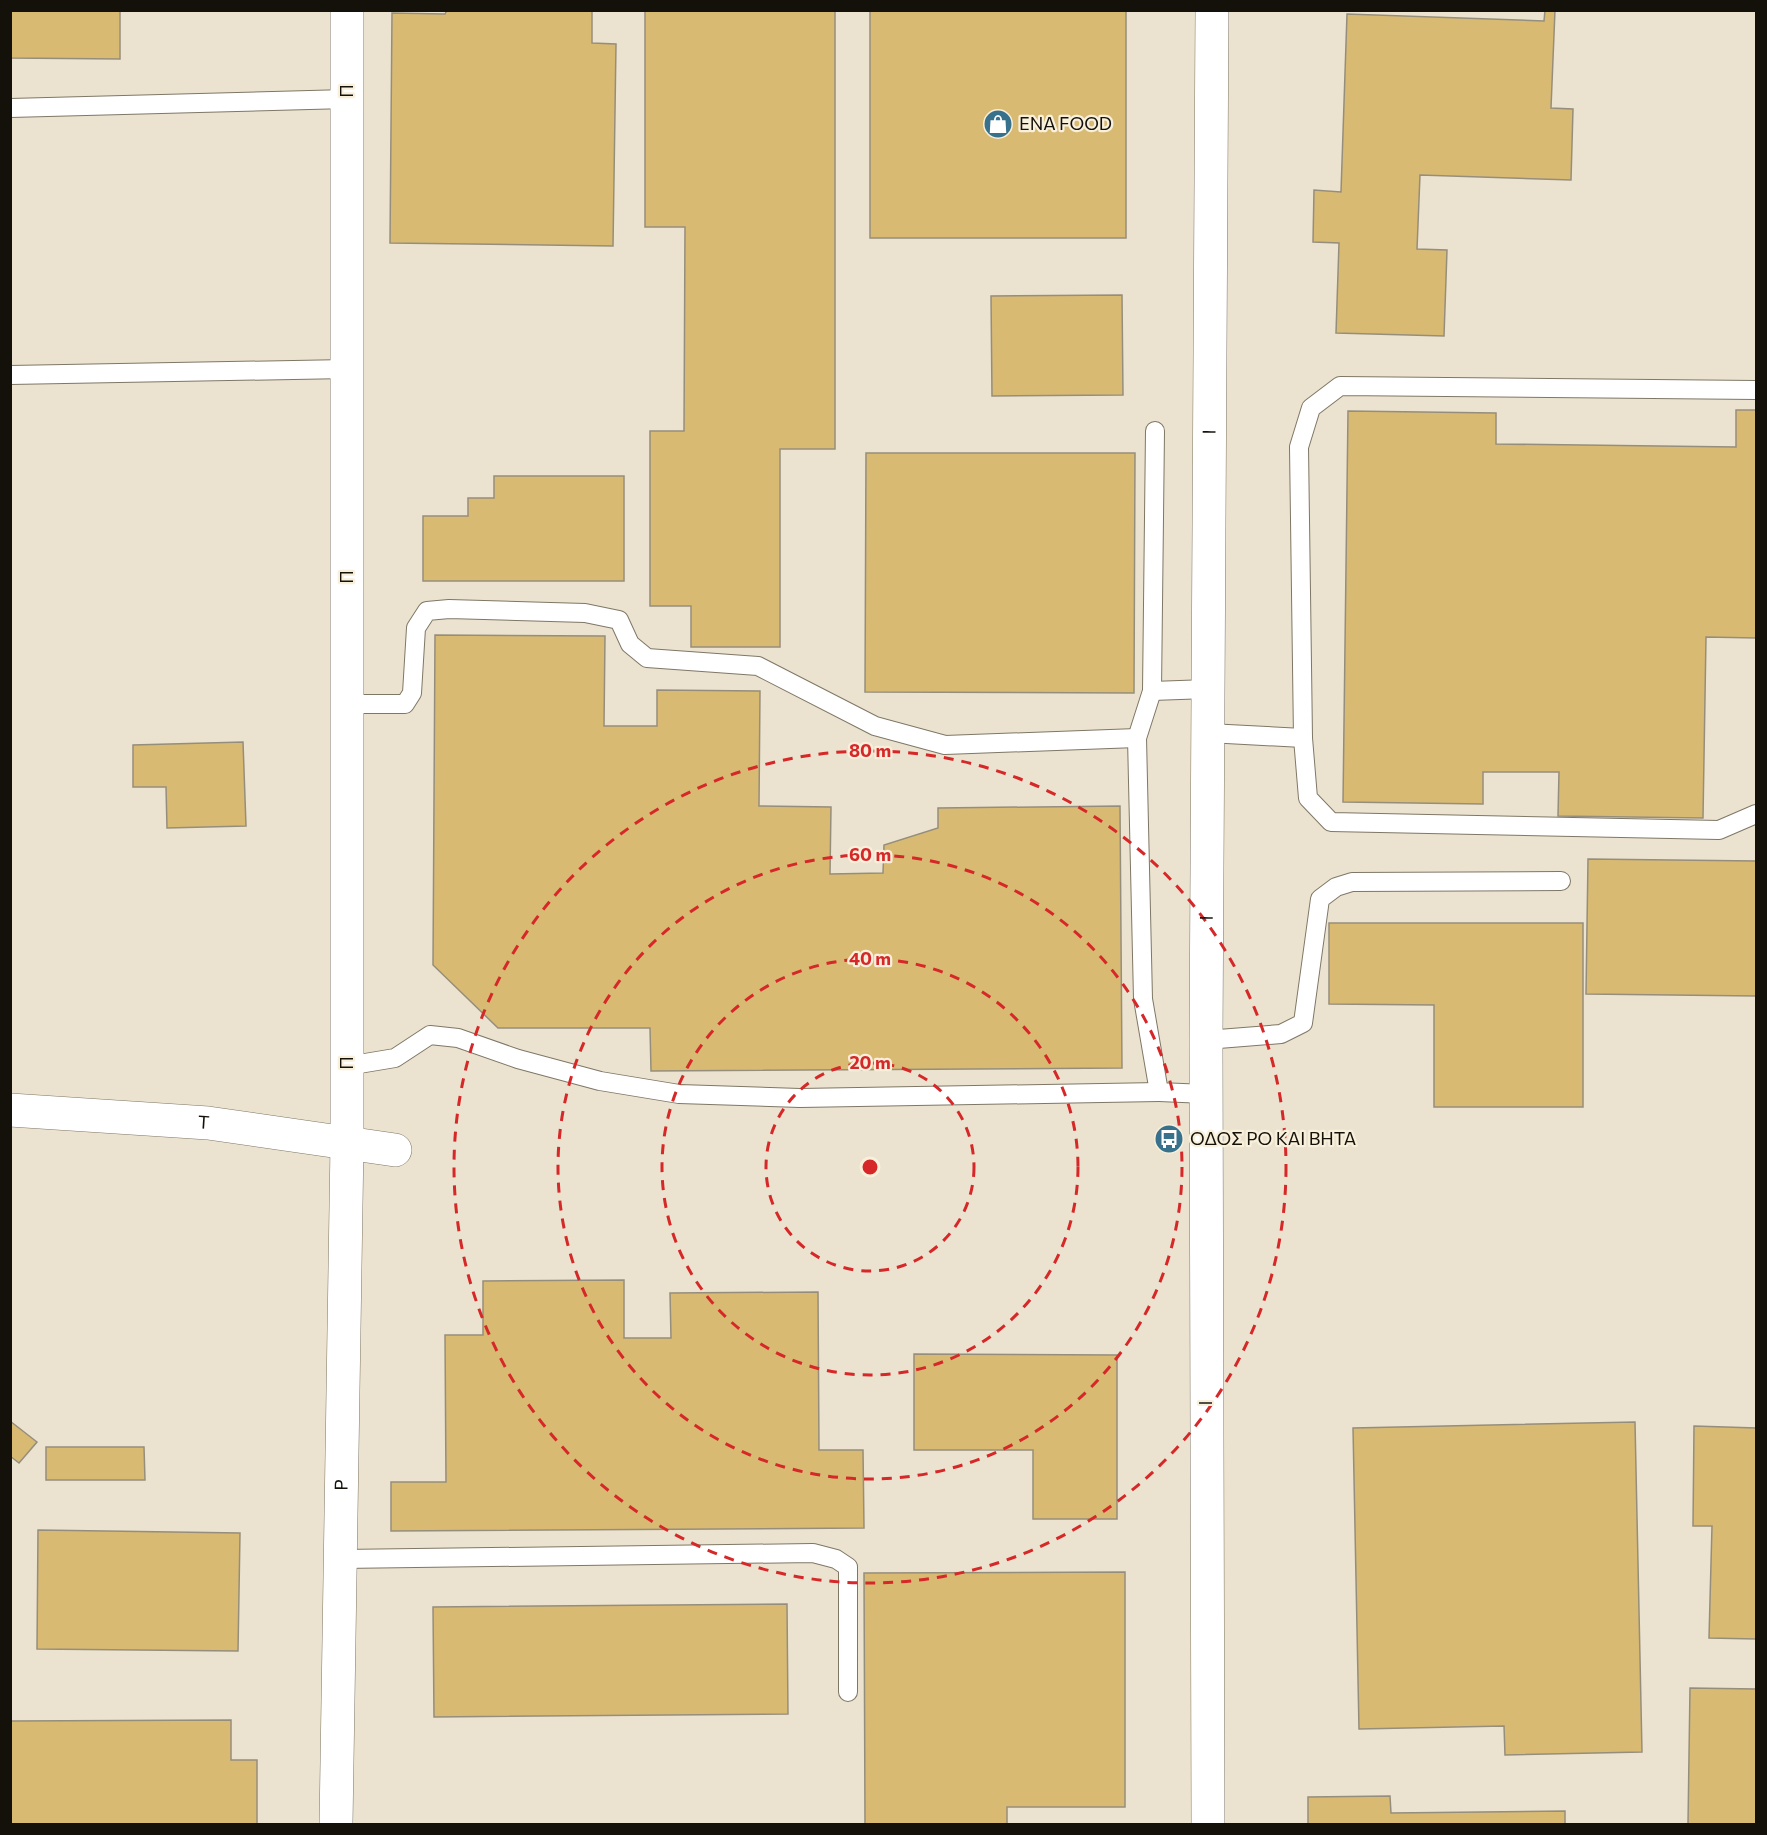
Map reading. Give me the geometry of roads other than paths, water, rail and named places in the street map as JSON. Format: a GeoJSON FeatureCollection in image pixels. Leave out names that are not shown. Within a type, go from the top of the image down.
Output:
{"type":"FeatureCollection","features":[{"type":"Feature","properties":{"kind":"street","name":"Π"},"geometry":{"type":"LineString","coordinates":[[347,10],[347,1144]]}},
{"type":"Feature","properties":{"kind":"street","name":"Ι"},"geometry":{"type":"LineString","coordinates":[[1208,1824],[1206,1040],[1212,10]]}},
{"type":"Feature","properties":{"kind":"street","name":"Τ"},"geometry":{"type":"LineString","coordinates":[[10,1110],[208,1123],[395,1150]]}},
{"type":"Feature","properties":{"kind":"street","name":"Ρ"},"geometry":{"type":"LineString","coordinates":[[336,1824],[347,1144]]}},
{"type":"Feature","properties":{"kind":"lane"},"geometry":{"type":"LineString","coordinates":[[10,108],[347,99]]}},
{"type":"Feature","properties":{"kind":"lane"},"geometry":{"type":"LineString","coordinates":[[10,375],[347,369]]}},
{"type":"Feature","properties":{"kind":"lane"},"geometry":{"type":"LineString","coordinates":[[1756,390],[1340,387],[1311,408],[1299,447],[1303,738],[1308,798],[1331,822],[1719,830],[1756,814]]}},
{"type":"Feature","properties":{"kind":"lane"},"geometry":{"type":"LineString","coordinates":[[1155,431],[1152,691],[1137,738],[1143,999],[1159,1092]]}},
{"type":"Feature","properties":{"kind":"lane"},"geometry":{"type":"LineString","coordinates":[[347,704],[405,704],[412,693],[416,628],[427,611],[449,609],[585,613],[618,620],[630,644],[647,658],[758,666],[875,726],[945,745],[1137,738]]}},
{"type":"Feature","properties":{"kind":"lane"},"geometry":{"type":"LineString","coordinates":[[1152,691],[1208,689]]}},
{"type":"Feature","properties":{"kind":"lane"},"geometry":{"type":"LineString","coordinates":[[1208,733],[1303,738]]}},
{"type":"Feature","properties":{"kind":"lane"},"geometry":{"type":"LineString","coordinates":[[1206,1040],[1281,1034],[1303,1023],[1320,899],[1336,886],[1352,882],[1561,881]]}},
{"type":"Feature","properties":{"kind":"lane"},"geometry":{"type":"LineString","coordinates":[[347,1066],[395,1058],[430,1035],[458,1038],[518,1059],[600,1081],[679,1094],[800,1098],[1159,1092],[1206,1094]]}},
{"type":"Feature","properties":{"kind":"lane"},"geometry":{"type":"LineString","coordinates":[[340,1559],[813,1553],[836,1559],[848,1567],[848,1692]]}},
{"type":"Feature","properties":{"kind":"place","name":"ENA FOOD"},"geometry":{"type":"Point","coordinates":[998,124]}},
{"type":"Feature","properties":{"kind":"place","name":"ΟΔΟΣ ΡΟ ΚΑΙ ΒΗΤΑ"},"geometry":{"type":"Point","coordinates":[1169,1139]}}]}
